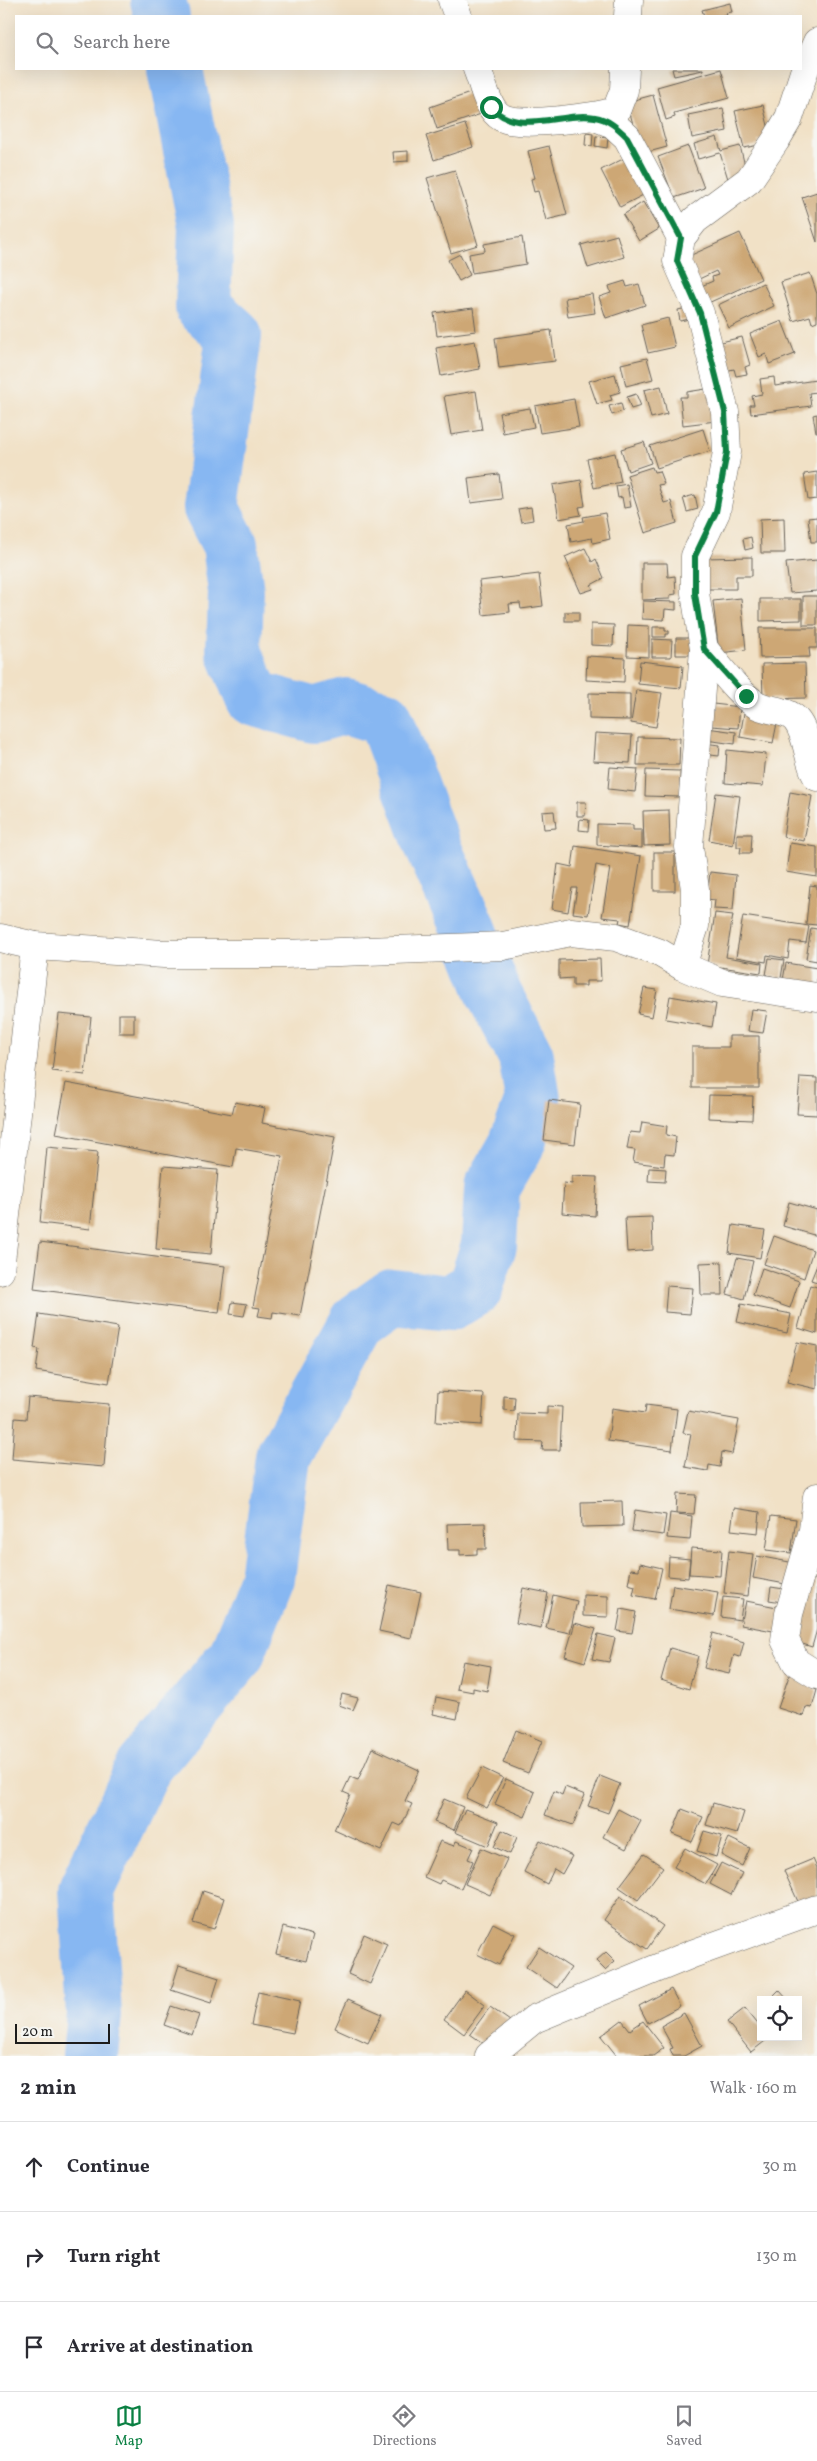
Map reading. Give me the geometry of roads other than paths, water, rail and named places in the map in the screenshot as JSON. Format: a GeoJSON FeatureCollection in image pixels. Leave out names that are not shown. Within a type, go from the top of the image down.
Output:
{"type":"FeatureCollection","features":[{"type":"Feature","properties":{"kind":"street"},"geometry":{"type":"LineString","coordinates":[[452,0],[458,15]]}},
{"type":"Feature","properties":{"kind":"street"},"geometry":{"type":"LineString","coordinates":[[628,15],[629,0]]}},
{"type":"Feature","properties":{"kind":"street"},"geometry":{"type":"LineString","coordinates":[[682,966],[695,926],[695,889],[689,847],[704,649],[695,594],[695,556],[716,512],[727,452],[725,412],[700,313],[677,261],[681,238],[695,220],[749,180],[755,172],[789,118],[805,69],[817,42]]}},
{"type":"Feature","properties":{"kind":"street"},"geometry":{"type":"LineString","coordinates":[[477,70],[491,107],[500,117],[515,122],[595,117],[616,111],[624,90],[625,70]]}},
{"type":"Feature","properties":{"kind":"street"},"geometry":{"type":"LineString","coordinates":[[595,117],[614,124],[627,137],[681,238]]}},
{"type":"Feature","properties":{"kind":"street"},"geometry":{"type":"LineString","coordinates":[[704,649],[746,696],[757,704],[795,719],[802,730],[809,763],[817,777]]}},
{"type":"Feature","properties":{"kind":"street"},"geometry":{"type":"LineString","coordinates":[[0,938],[35,946],[164,954],[286,954],[503,946],[571,932],[616,937],[660,953],[682,966],[722,983],[817,997]]}},
{"type":"Feature","properties":{"kind":"street"},"geometry":{"type":"LineString","coordinates":[[0,1272],[35,946]]}},
{"type":"Feature","properties":{"kind":"street"},"geometry":{"type":"LineString","coordinates":[[817,1497],[813,1530],[789,1614],[785,1640],[796,1662],[817,1675]]}},
{"type":"Feature","properties":{"kind":"street"},"geometry":{"type":"LineString","coordinates":[[489,2056],[534,2020],[692,1954],[817,1908]]}},
{"type":"Feature","properties":{"kind":"waterway"},"geometry":{"type":"LineString","coordinates":[[158,0],[162,15]]}},
{"type":"Feature","properties":{"kind":"waterway"},"geometry":{"type":"LineString","coordinates":[[90,2056],[94,2014],[86,1890],[144,1767],[236,1656],[267,1578],[283,1457],[358,1321],[392,1297],[450,1303],[475,1288],[489,1245],[492,1188],[516,1146],[533,1100],[526,1056],[494,994],[467,924],[432,845],[385,718],[346,706],[314,715],[253,698],[234,651],[236,592],[230,545],[211,508],[234,335],[203,307],[206,226],[175,70]]}}]}
